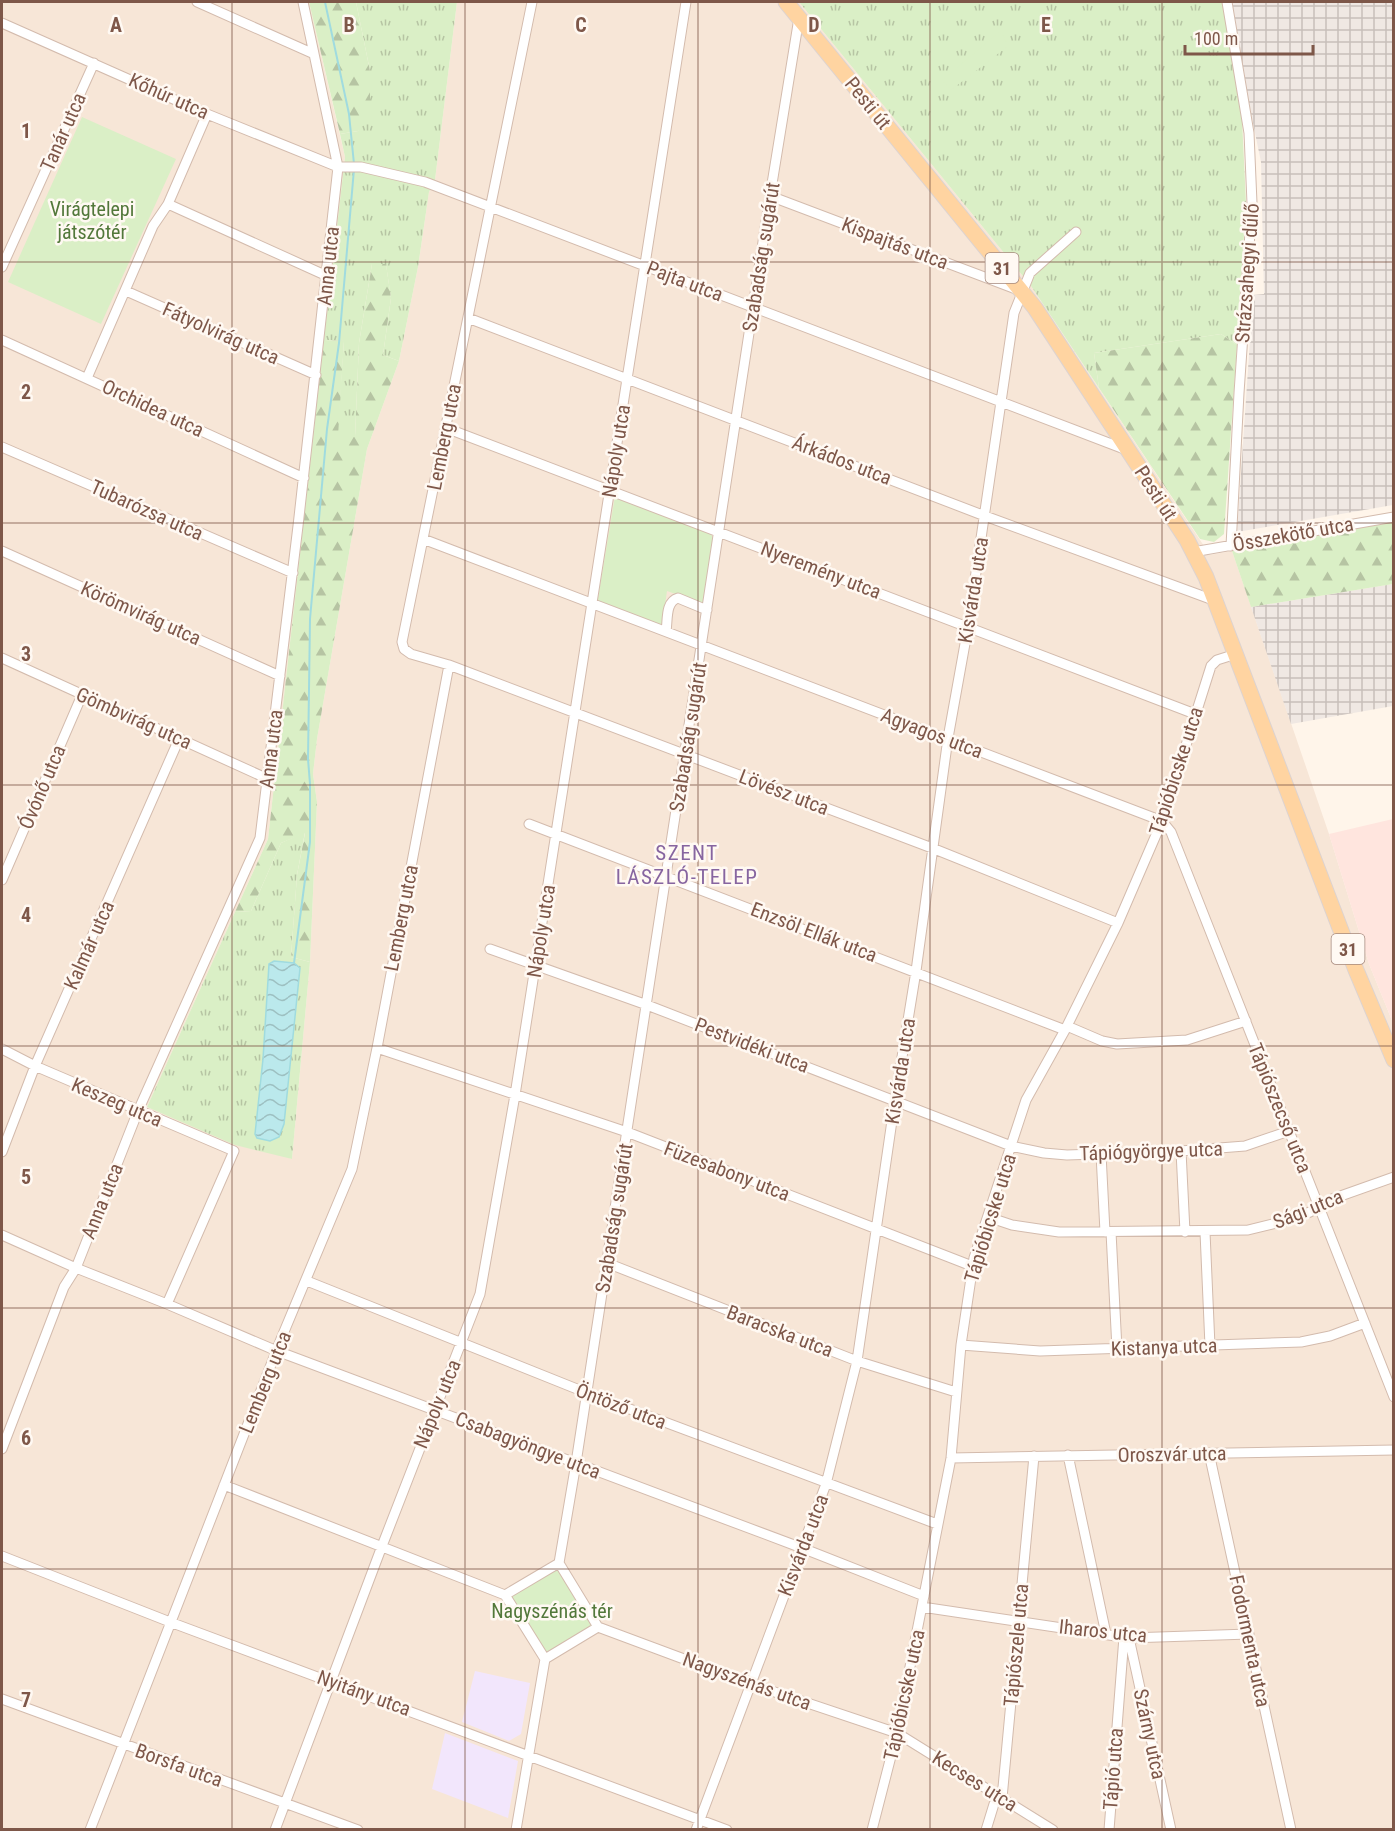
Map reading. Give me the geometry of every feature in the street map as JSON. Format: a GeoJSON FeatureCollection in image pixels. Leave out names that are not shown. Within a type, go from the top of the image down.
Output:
{"type":"FeatureCollection","features":[{"type":"Feature","properties":{"kind":"main road","name":"Pesti út"},"geometry":{"type":"LineString","coordinates":[[786,2],[1035,308],[1193,552],[1216,602],[1352,960],[1394,1060]]}},
{"type":"Feature","properties":{"kind":"street"},"geometry":{"type":"LineString","coordinates":[[197,2],[314,54]]}},
{"type":"Feature","properties":{"kind":"street","name":"Anna utca"},"geometry":{"type":"LineString","coordinates":[[2,1449],[64,1287],[76,1268],[138,1110],[260,838],[293,573],[339,166],[303,2]]}},
{"type":"Feature","properties":{"kind":"street","name":"Lemberg utca"},"geometry":{"type":"LineString","coordinates":[[90,1830],[277,1351],[352,1169],[449,665],[411,654],[404,649],[402,642],[532,2]]}},
{"type":"Feature","properties":{"kind":"street","name":"Nápoly utca"},"geometry":{"type":"LineString","coordinates":[[275,1830],[480,1294],[536,964],[686,2]]}},
{"type":"Feature","properties":{"kind":"street","name":"Strázsahegyi dűlő"},"geometry":{"type":"LineString","coordinates":[[1227,2],[1250,133],[1252,203],[1231,546]]}},
{"type":"Feature","properties":{"kind":"street","name":"Szabadság sugárút"},"geometry":{"type":"LineString","coordinates":[[559,1563],[799,18]]}},
{"type":"Feature","properties":{"kind":"street","name":"Kőhúr utca"},"geometry":{"type":"LineString","coordinates":[[2,25],[207,114],[339,166]]}},
{"type":"Feature","properties":{"kind":"street","name":"Tanár utca"},"geometry":{"type":"LineString","coordinates":[[2,267],[94,63]]}},
{"type":"Feature","properties":{"kind":"street"},"geometry":{"type":"LineString","coordinates":[[87,378],[153,226],[168,204],[207,114]]}},
{"type":"Feature","properties":{"kind":"street","name":"Pajta utca"},"geometry":{"type":"LineString","coordinates":[[339,166],[361,167],[425,182],[1129,451]]}},
{"type":"Feature","properties":{"kind":"street","name":"Kispajtás utca"},"geometry":{"type":"LineString","coordinates":[[770,196],[1021,291]]}},
{"type":"Feature","properties":{"kind":"street"},"geometry":{"type":"LineString","coordinates":[[168,204],[327,276]]}},
{"type":"Feature","properties":{"kind":"street","name":"Kisvárda utca"},"geometry":{"type":"LineString","coordinates":[[698,1825],[826,1484],[857,1361],[916,971],[948,738],[968,627],[1015,307],[1030,273],[1076,232]]}},
{"type":"Feature","properties":{"kind":"street","name":"Fátyolvirág utca"},"geometry":{"type":"LineString","coordinates":[[126,291],[315,375]]}},
{"type":"Feature","properties":{"kind":"street","name":"Árkádos utca"},"geometry":{"type":"LineString","coordinates":[[468,318],[1216,602]]}},
{"type":"Feature","properties":{"kind":"street","name":"Orchidea utca"},"geometry":{"type":"LineString","coordinates":[[2,340],[304,478]]}},
{"type":"Feature","properties":{"kind":"street","name":"Nyeremény utca"},"geometry":{"type":"LineString","coordinates":[[446,428],[1195,714]]}},
{"type":"Feature","properties":{"kind":"street","name":"Tubarózsa utca"},"geometry":{"type":"LineString","coordinates":[[2,447],[293,573]]}},
{"type":"Feature","properties":{"kind":"street","name":"Összekötő utca"},"geometry":{"type":"LineString","coordinates":[[1193,552],[1394,517]]}},
{"type":"Feature","properties":{"kind":"street"},"geometry":{"type":"LineString","coordinates":[[423,539],[666,631],[669,604],[673,600],[678,598],[707,610]]}},
{"type":"Feature","properties":{"kind":"street","name":"Körömvirág utca"},"geometry":{"type":"LineString","coordinates":[[2,551],[280,676]]}},
{"type":"Feature","properties":{"kind":"street","name":"Agyagos utca"},"geometry":{"type":"LineString","coordinates":[[666,631],[1162,821]]}},
{"type":"Feature","properties":{"kind":"street","name":"Tápióbicske utca"},"geometry":{"type":"LineString","coordinates":[[872,1830],[897,1733],[951,1458],[956,1392],[972,1266],[1033,1086],[1066,1028],[1118,923],[1162,821],[1210,666],[1217,660],[1236,654]]}},
{"type":"Feature","properties":{"kind":"street","name":"Gömbvirág utca"},"geometry":{"type":"LineString","coordinates":[[2,658],[268,779]]}},
{"type":"Feature","properties":{"kind":"street","name":"Lövész utca"},"geometry":{"type":"LineString","coordinates":[[449,665],[932,848],[1118,923]]}},
{"type":"Feature","properties":{"kind":"street","name":"Óvónő utca"},"geometry":{"type":"LineString","coordinates":[[2,880],[82,695]]}},
{"type":"Feature","properties":{"kind":"street","name":"Kalmár utca"},"geometry":{"type":"LineString","coordinates":[[2,1152],[35,1066],[179,739]]}},
{"type":"Feature","properties":{"kind":"street","name":"Tápiószecső utca"},"geometry":{"type":"LineString","coordinates":[[1162,821],[1171,832],[1394,1397]]}},
{"type":"Feature","properties":{"kind":"street","name":"Enzsöl Ellák utca"},"geometry":{"type":"LineString","coordinates":[[529,824],[1102,1041],[1117,1044],[1187,1040],[1246,1021]]}},
{"type":"Feature","properties":{"kind":"street","name":"Pestvidéki utca"},"geometry":{"type":"LineString","coordinates":[[490,949],[646,1005],[1011,1146]]}},
{"type":"Feature","properties":{"kind":"street","name":"Füzesabony utca"},"geometry":{"type":"LineString","coordinates":[[377,1048],[627,1132],[972,1266]]}},
{"type":"Feature","properties":{"kind":"street","name":"Keszeg utca"},"geometry":{"type":"LineString","coordinates":[[2,1049],[35,1066],[234,1151],[167,1304]]}},
{"type":"Feature","properties":{"kind":"street","name":"Tápiógyörgye utca"},"geometry":{"type":"LineString","coordinates":[[1011,1146],[1044,1153],[1101,1154],[1181,1151],[1245,1146],[1289,1131]]}},
{"type":"Feature","properties":{"kind":"street"},"geometry":{"type":"LineString","coordinates":[[1181,1151],[1185,1232]]}},
{"type":"Feature","properties":{"kind":"street"},"geometry":{"type":"LineString","coordinates":[[1101,1154],[1117,1349]]}},
{"type":"Feature","properties":{"kind":"street","name":"Sági utca"},"geometry":{"type":"LineString","coordinates":[[988,1217],[1035,1230],[1059,1232],[1248,1230],[1269,1226],[1310,1212],[1332,1199],[1394,1177]]}},
{"type":"Feature","properties":{"kind":"street"},"geometry":{"type":"LineString","coordinates":[[1205,1232],[1210,1346]]}},
{"type":"Feature","properties":{"kind":"street","name":"Csabagyöngye utca"},"geometry":{"type":"LineString","coordinates":[[2,1235],[277,1351],[924,1596]]}},
{"type":"Feature","properties":{"kind":"street","name":"Baracska utca"},"geometry":{"type":"LineString","coordinates":[[607,1263],[857,1361],[956,1392]]}},
{"type":"Feature","properties":{"kind":"street","name":"Öntöző utca"},"geometry":{"type":"LineString","coordinates":[[307,1281],[587,1393],[937,1524]]}},
{"type":"Feature","properties":{"kind":"street","name":"Kistanya utca"},"geometry":{"type":"LineString","coordinates":[[962,1345],[1040,1351],[1301,1342],[1324,1338],[1365,1323]]}},
{"type":"Feature","properties":{"kind":"street","name":"Oroszvár utca"},"geometry":{"type":"LineString","coordinates":[[951,1458],[1394,1450]]}},
{"type":"Feature","properties":{"kind":"street","name":"Fodormenta utca"},"geometry":{"type":"LineString","coordinates":[[1209,1453],[1291,1830]]}},
{"type":"Feature","properties":{"kind":"street"},"geometry":{"type":"LineString","coordinates":[[1068,1455],[1106,1634]]}},
{"type":"Feature","properties":{"kind":"street","name":"Tápiószele utca"},"geometry":{"type":"LineString","coordinates":[[986,1830],[994,1804],[1002,1798],[1034,1456]]}},
{"type":"Feature","properties":{"kind":"street"},"geometry":{"type":"LineString","coordinates":[[224,1485],[506,1595],[544,1659],[516,1830]]}},
{"type":"Feature","properties":{"kind":"street","name":"Nyitány utca"},"geometry":{"type":"LineString","coordinates":[[2,1556],[170,1622],[529,1754],[698,1825],[727,1830]]}},
{"type":"Feature","properties":{"kind":"street"},"geometry":{"type":"LineString","coordinates":[[506,1595],[559,1563],[598,1627],[544,1659]]}},
{"type":"Feature","properties":{"kind":"street","name":"Iharos utca"},"geometry":{"type":"LineString","coordinates":[[922,1607],[1126,1637],[1249,1634]]}},
{"type":"Feature","properties":{"kind":"street","name":"Nagyszénás utca"},"geometry":{"type":"LineString","coordinates":[[598,1627],[751,1684],[897,1733]]}},
{"type":"Feature","properties":{"kind":"street","name":"Tápió utca"},"geometry":{"type":"LineString","coordinates":[[1108,1830],[1126,1637]]}},
{"type":"Feature","properties":{"kind":"street","name":"Szárny utca"},"geometry":{"type":"LineString","coordinates":[[1126,1637],[1171,1830]]}},
{"type":"Feature","properties":{"kind":"street","name":"Borsfa utca"},"geometry":{"type":"LineString","coordinates":[[2,1699],[358,1830]]}},
{"type":"Feature","properties":{"kind":"street","name":"Kecses utca"},"geometry":{"type":"LineString","coordinates":[[897,1733],[1053,1830]]}},
{"type":"Feature","properties":{"kind":"shaded area"},"geometry":{"type":"Polygon","coordinates":[[[2,2],[309,2],[345,157],[268,839],[147,1107],[292,1159],[310,962],[317,802],[313,774],[317,739],[367,449],[399,361],[418,267],[429,192],[435,180],[457,2],[799,2],[1031,286],[1210,555],[1232,551],[1329,834],[1369,964],[1393,1023],[1393,1829],[2,1830],[2,2]]]}},
{"type":"Feature","properties":{"kind":"shaded area"},"geometry":{"type":"Polygon","coordinates":[[[1228,2],[1394,2],[1393,505],[1237,532],[1253,295],[1264,294],[1261,162],[1228,2]]]}},
{"type":"Feature","properties":{"kind":"shaded area"},"geometry":{"type":"Polygon","coordinates":[[[1393,584],[1393,706],[1291,724],[1251,607],[1393,584]]]}},
{"type":"Feature","properties":{"kind":"shaded area"},"geometry":{"type":"Polygon","coordinates":[[[1394,819],[1393,1023],[1369,964],[1329,834],[1394,819]]]}},
{"type":"Feature","properties":{"kind":"shaded area"},"geometry":{"type":"Polygon","coordinates":[[[475,1671],[530,1683],[521,1734],[509,1741],[462,1722],[475,1671]]]}},
{"type":"Feature","properties":{"kind":"shaded area"},"geometry":{"type":"Polygon","coordinates":[[[445,1733],[518,1761],[508,1818],[432,1789],[445,1733]]]}},
{"type":"Feature","properties":{"kind":"green space"},"geometry":{"type":"Polygon","coordinates":[[[309,2],[356,2],[370,71],[370,114],[358,131],[340,134],[309,2]]]}},
{"type":"Feature","properties":{"kind":"green space"},"geometry":{"type":"Polygon","coordinates":[[[356,2],[457,2],[435,180],[429,192],[418,267],[399,361],[383,355],[391,298],[386,265],[372,264],[359,343],[355,437],[337,437],[344,341],[324,340],[345,157],[340,134],[358,131],[370,71],[356,2]]]}},
{"type":"Feature","properties":{"kind":"green space"},"geometry":{"type":"Polygon","coordinates":[[[799,2],[1226,2],[1242,119],[1246,203],[1237,345],[1221,334],[1094,353],[1099,388],[1031,286],[799,2]]]}},
{"type":"Feature","properties":{"kind":"green space"},"geometry":{"type":"Polygon","coordinates":[[[1001,31],[1008,46],[951,90],[942,80],[1001,31]]]}},
{"type":"Feature","properties":{"kind":"green space","name":"Virágtelepi játszótér"},"geometry":{"type":"Polygon","coordinates":[[[82,117],[176,159],[101,324],[8,282],[82,117]]]}},
{"type":"Feature","properties":{"kind":"green space"},"geometry":{"type":"Polygon","coordinates":[[[372,264],[386,264],[391,298],[383,355],[399,361],[367,449],[317,739],[313,774],[317,802],[310,962],[291,957],[297,875],[305,833],[281,843],[251,911],[235,912],[268,839],[324,340],[344,341],[338,436],[355,437],[359,343],[372,264]]]}},
{"type":"Feature","properties":{"kind":"green space"},"geometry":{"type":"Polygon","coordinates":[[[1221,334],[1237,345],[1224,534],[1214,542],[1200,539],[1099,388],[1094,353],[1221,334]]]}},
{"type":"Feature","properties":{"kind":"green space"},"geometry":{"type":"Polygon","coordinates":[[[615,496],[710,532],[714,540],[704,604],[667,591],[662,626],[597,604],[615,496]]]}},
{"type":"Feature","properties":{"kind":"green space"},"geometry":{"type":"Polygon","coordinates":[[[1393,521],[1393,584],[1251,607],[1232,551],[1393,521]]]}},
{"type":"Feature","properties":{"kind":"green space"},"geometry":{"type":"Polygon","coordinates":[[[305,832],[297,875],[291,957],[310,962],[292,1159],[235,1145],[147,1107],[235,912],[251,911],[281,843],[305,832]]]}},
{"type":"Feature","properties":{"kind":"green space","name":"Nagyszénás tér"},"geometry":{"type":"Polygon","coordinates":[[[559,1563],[598,1627],[545,1659],[506,1595],[559,1563]]]}},
{"type":"Feature","properties":{"kind":"water"},"geometry":{"type":"Polygon","coordinates":[[[274,961],[294,963],[300,968],[284,1124],[279,1137],[270,1141],[257,1138],[255,1134],[263,1059],[269,964],[274,961]]]}},
{"type":"Feature","properties":{"kind":"waterway"},"geometry":{"type":"LineString","coordinates":[[325,2],[349,114],[354,164]]}},
{"type":"Feature","properties":{"kind":"waterway"},"geometry":{"type":"LineString","coordinates":[[294,963],[310,842],[308,759],[310,619],[327,429],[339,343],[354,169]]}},
{"type":"Feature","properties":{"kind":"district","name":"SZENT LÁSZLÓ-TELEP"},"geometry":{"type":"Point","coordinates":[687,865]}}]}
